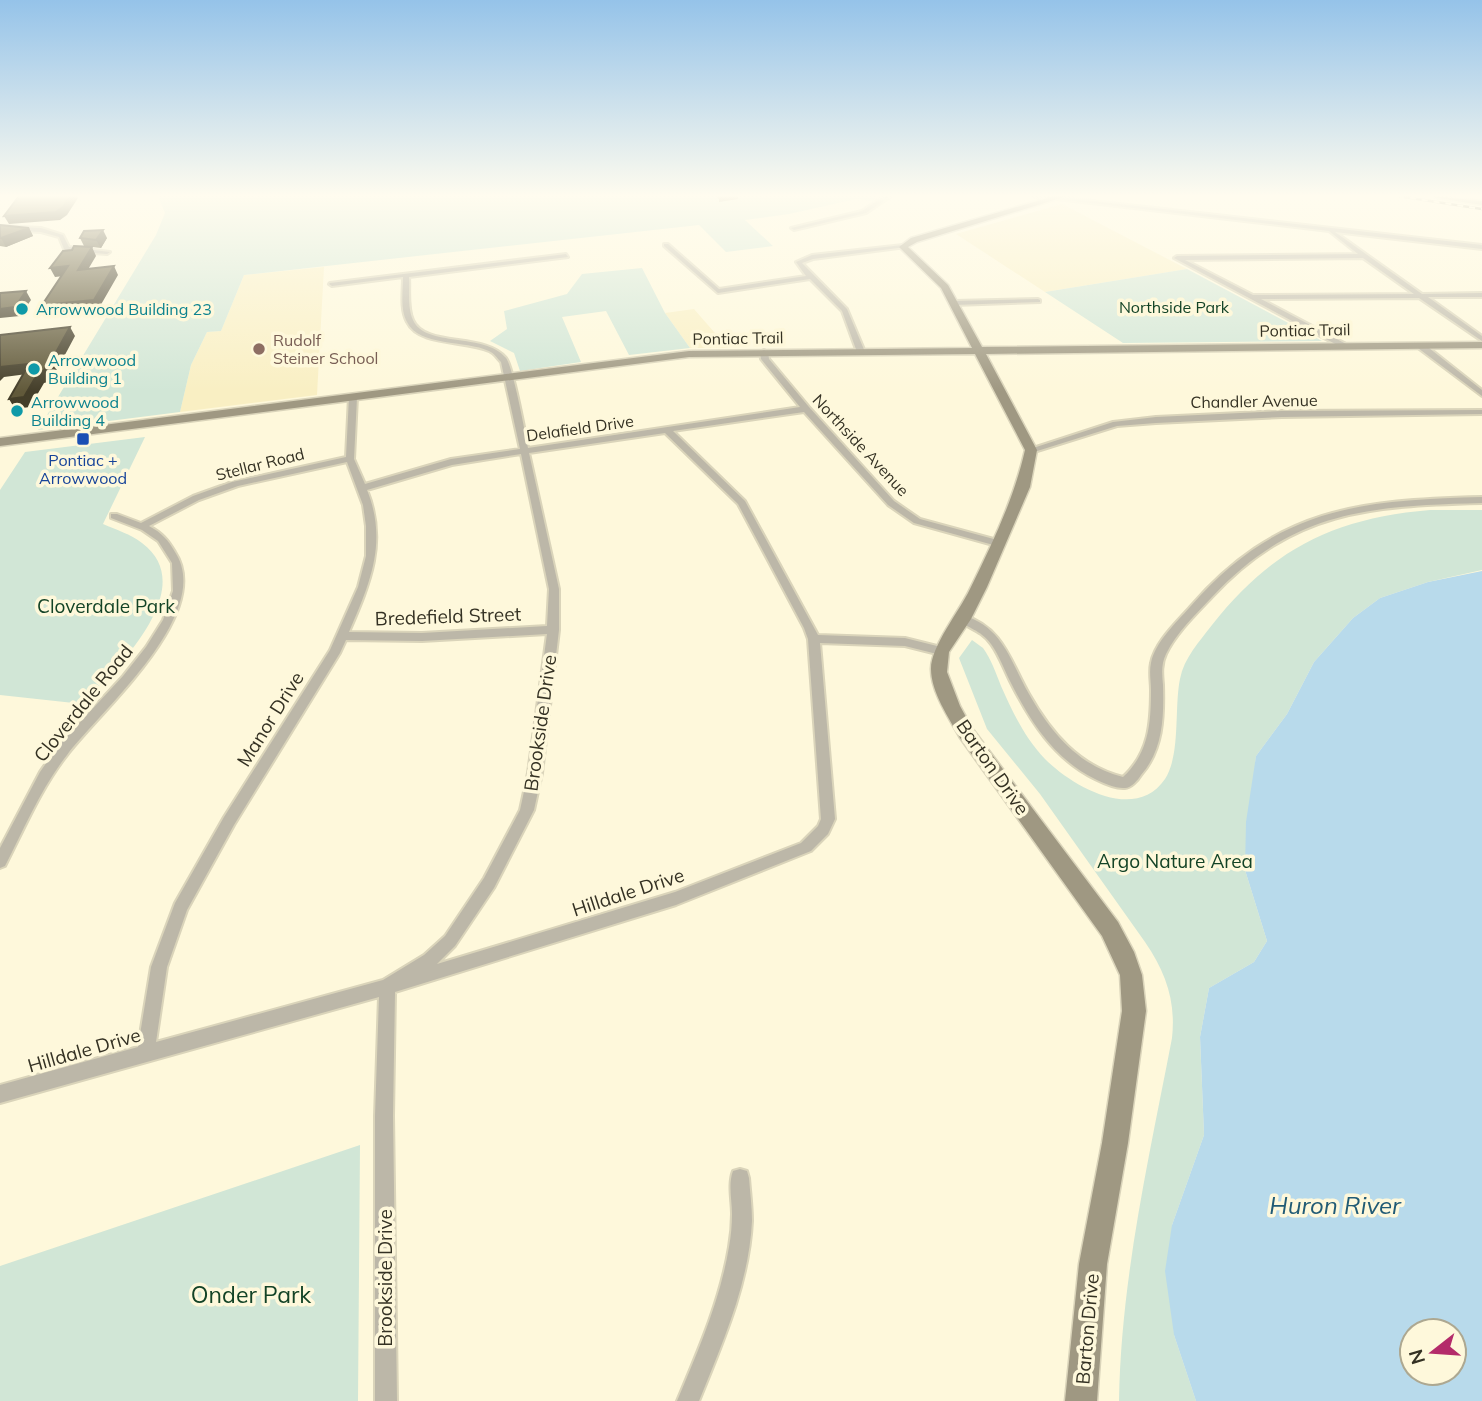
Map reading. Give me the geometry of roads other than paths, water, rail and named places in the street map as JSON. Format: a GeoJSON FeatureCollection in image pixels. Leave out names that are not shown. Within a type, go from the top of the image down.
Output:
{"type":"FeatureCollection","features":[{"type":"Feature","properties":{"kind":"main road"},"geometry":{"type":"LineString","coordinates":[[919,261],[940,280],[954,303],[1031,450],[1023,487],[963,619],[941,651]]}},
{"type":"Feature","properties":{"kind":"main road","name":"Pontiac Trail"},"geometry":{"type":"LineString","coordinates":[[0,442],[674,355],[1482,345]]}},
{"type":"Feature","properties":{"kind":"main road","name":"Barton Drive"},"geometry":{"type":"LineString","coordinates":[[941,651],[939,671],[942,682],[966,733],[1102,918],[1119,944],[1131,975],[1134,1011],[1128,1062],[1093,1264],[1081,1401]]}},
{"type":"Feature","properties":{"kind":"street"},"geometry":{"type":"LineString","coordinates":[[332,284],[521,261]]}},
{"type":"Feature","properties":{"kind":"street"},"geometry":{"type":"LineString","coordinates":[[683,261],[716,294],[810,277]]}},
{"type":"Feature","properties":{"kind":"street"},"geometry":{"type":"LineString","coordinates":[[800,261],[800,266],[810,277],[845,310],[861,352]]}},
{"type":"Feature","properties":{"kind":"street"},"geometry":{"type":"LineString","coordinates":[[1184,261],[1345,345]]}},
{"type":"Feature","properties":{"kind":"street"},"geometry":{"type":"LineString","coordinates":[[1373,261],[1482,339]]}},
{"type":"Feature","properties":{"kind":"street","name":"Brookside Drive"},"geometry":{"type":"LineString","coordinates":[[386,1401],[384,1116],[387,987],[430,960],[450,941],[489,883],[527,810],[535,773],[553,630],[554,589],[552,569],[505,361],[490,348],[430,336],[414,328],[408,313],[406,275]]}},
{"type":"Feature","properties":{"kind":"street"},"geometry":{"type":"LineString","coordinates":[[1254,297],[1482,295]]}},
{"type":"Feature","properties":{"kind":"street"},"geometry":{"type":"LineString","coordinates":[[954,303],[1038,301]]}},
{"type":"Feature","properties":{"kind":"street"},"geometry":{"type":"LineString","coordinates":[[1421,346],[1482,394]]}},
{"type":"Feature","properties":{"kind":"street","name":"Northside Avenue"},"geometry":{"type":"LineString","coordinates":[[764,352],[765,359],[806,410],[870,481],[905,514],[934,527],[997,542]]}},
{"type":"Feature","properties":{"kind":"street","name":"Manor Drive"},"geometry":{"type":"LineString","coordinates":[[146,1052],[159,967],[180,908],[229,821],[344,636],[363,587],[370,555],[371,526],[362,488],[351,459],[353,397]]}},
{"type":"Feature","properties":{"kind":"street","name":"Delafield Drive"},"geometry":{"type":"LineString","coordinates":[[362,488],[451,462],[806,410]]}},
{"type":"Feature","properties":{"kind":"street","name":"Chandler Avenue"},"geometry":{"type":"LineString","coordinates":[[1031,450],[1116,424],[1156,419],[1482,412]]}},
{"type":"Feature","properties":{"kind":"street","name":"Hilldale Drive"},"geometry":{"type":"LineString","coordinates":[[0,1094],[387,987],[676,898],[806,847],[823,830],[828,819],[814,639],[742,503],[667,430]]}},
{"type":"Feature","properties":{"kind":"street","name":"Stellar Road"},"geometry":{"type":"LineString","coordinates":[[142,526],[196,498],[235,484],[351,459]]}},
{"type":"Feature","properties":{"kind":"street"},"geometry":{"type":"LineString","coordinates":[[963,619],[982,627],[997,643],[1031,710],[1050,737],[1093,774],[1103,779],[1125,783],[1140,772],[1155,744],[1158,709],[1156,662],[1171,638],[1208,593],[1256,549],[1299,525],[1340,512],[1405,502],[1482,500]]}},
{"type":"Feature","properties":{"kind":"street","name":"Cloverdale Road"},"geometry":{"type":"LineString","coordinates":[[0,862],[56,760],[153,645],[174,609],[182,579],[176,560],[161,538],[142,526],[114,516]]}},
{"type":"Feature","properties":{"kind":"street","name":"Bredefield Street"},"geometry":{"type":"LineString","coordinates":[[344,636],[422,637],[553,630]]}},
{"type":"Feature","properties":{"kind":"street"},"geometry":{"type":"LineString","coordinates":[[814,639],[905,642],[941,651]]}},
{"type":"Feature","properties":{"kind":"street"},"geometry":{"type":"LineString","coordinates":[[688,1401],[718,1328],[736,1265],[742,1220],[740,1178]]}},
{"type":"Feature","properties":{"kind":"water","name":"Huron River"},"geometry":{"type":"Polygon","coordinates":[[[1482,571],[1482,1401],[1196,1401],[1174,1335],[1165,1271],[1172,1225],[1204,1135],[1200,1037],[1209,988],[1254,962],[1267,941],[1245,870],[1246,822],[1256,756],[1287,714],[1314,662],[1353,618],[1380,598],[1428,582],[1482,571]]]}},
{"type":"Feature","properties":{"kind":"place","name":"Arrowwood Building 23"},"geometry":{"type":"Point","coordinates":[22,309]}},
{"type":"Feature","properties":{"kind":"place","name":"Rudolf Steiner School"},"geometry":{"type":"Point","coordinates":[259,349]}},
{"type":"Feature","properties":{"kind":"place","name":"Arrowwood Building 1"},"geometry":{"type":"Point","coordinates":[34,369]}},
{"type":"Feature","properties":{"kind":"place","name":"Arrowwood Building 4"},"geometry":{"type":"Point","coordinates":[17,411]}},
{"type":"Feature","properties":{"kind":"place","name":"Pontiac + Arrowwood"},"geometry":{"type":"Point","coordinates":[83,439]}},
{"type":"Feature","properties":{"kind":"park label","name":"Northside Park"},"geometry":{"type":"Point","coordinates":[1174,307]}},
{"type":"Feature","properties":{"kind":"park label","name":"Cloverdale Park"},"geometry":{"type":"Point","coordinates":[106,606]}},
{"type":"Feature","properties":{"kind":"park label","name":"Argo Nature Area"},"geometry":{"type":"Point","coordinates":[1175,861]}},
{"type":"Feature","properties":{"kind":"park label","name":"Onder Park"},"geometry":{"type":"Point","coordinates":[251,1294]}}]}
